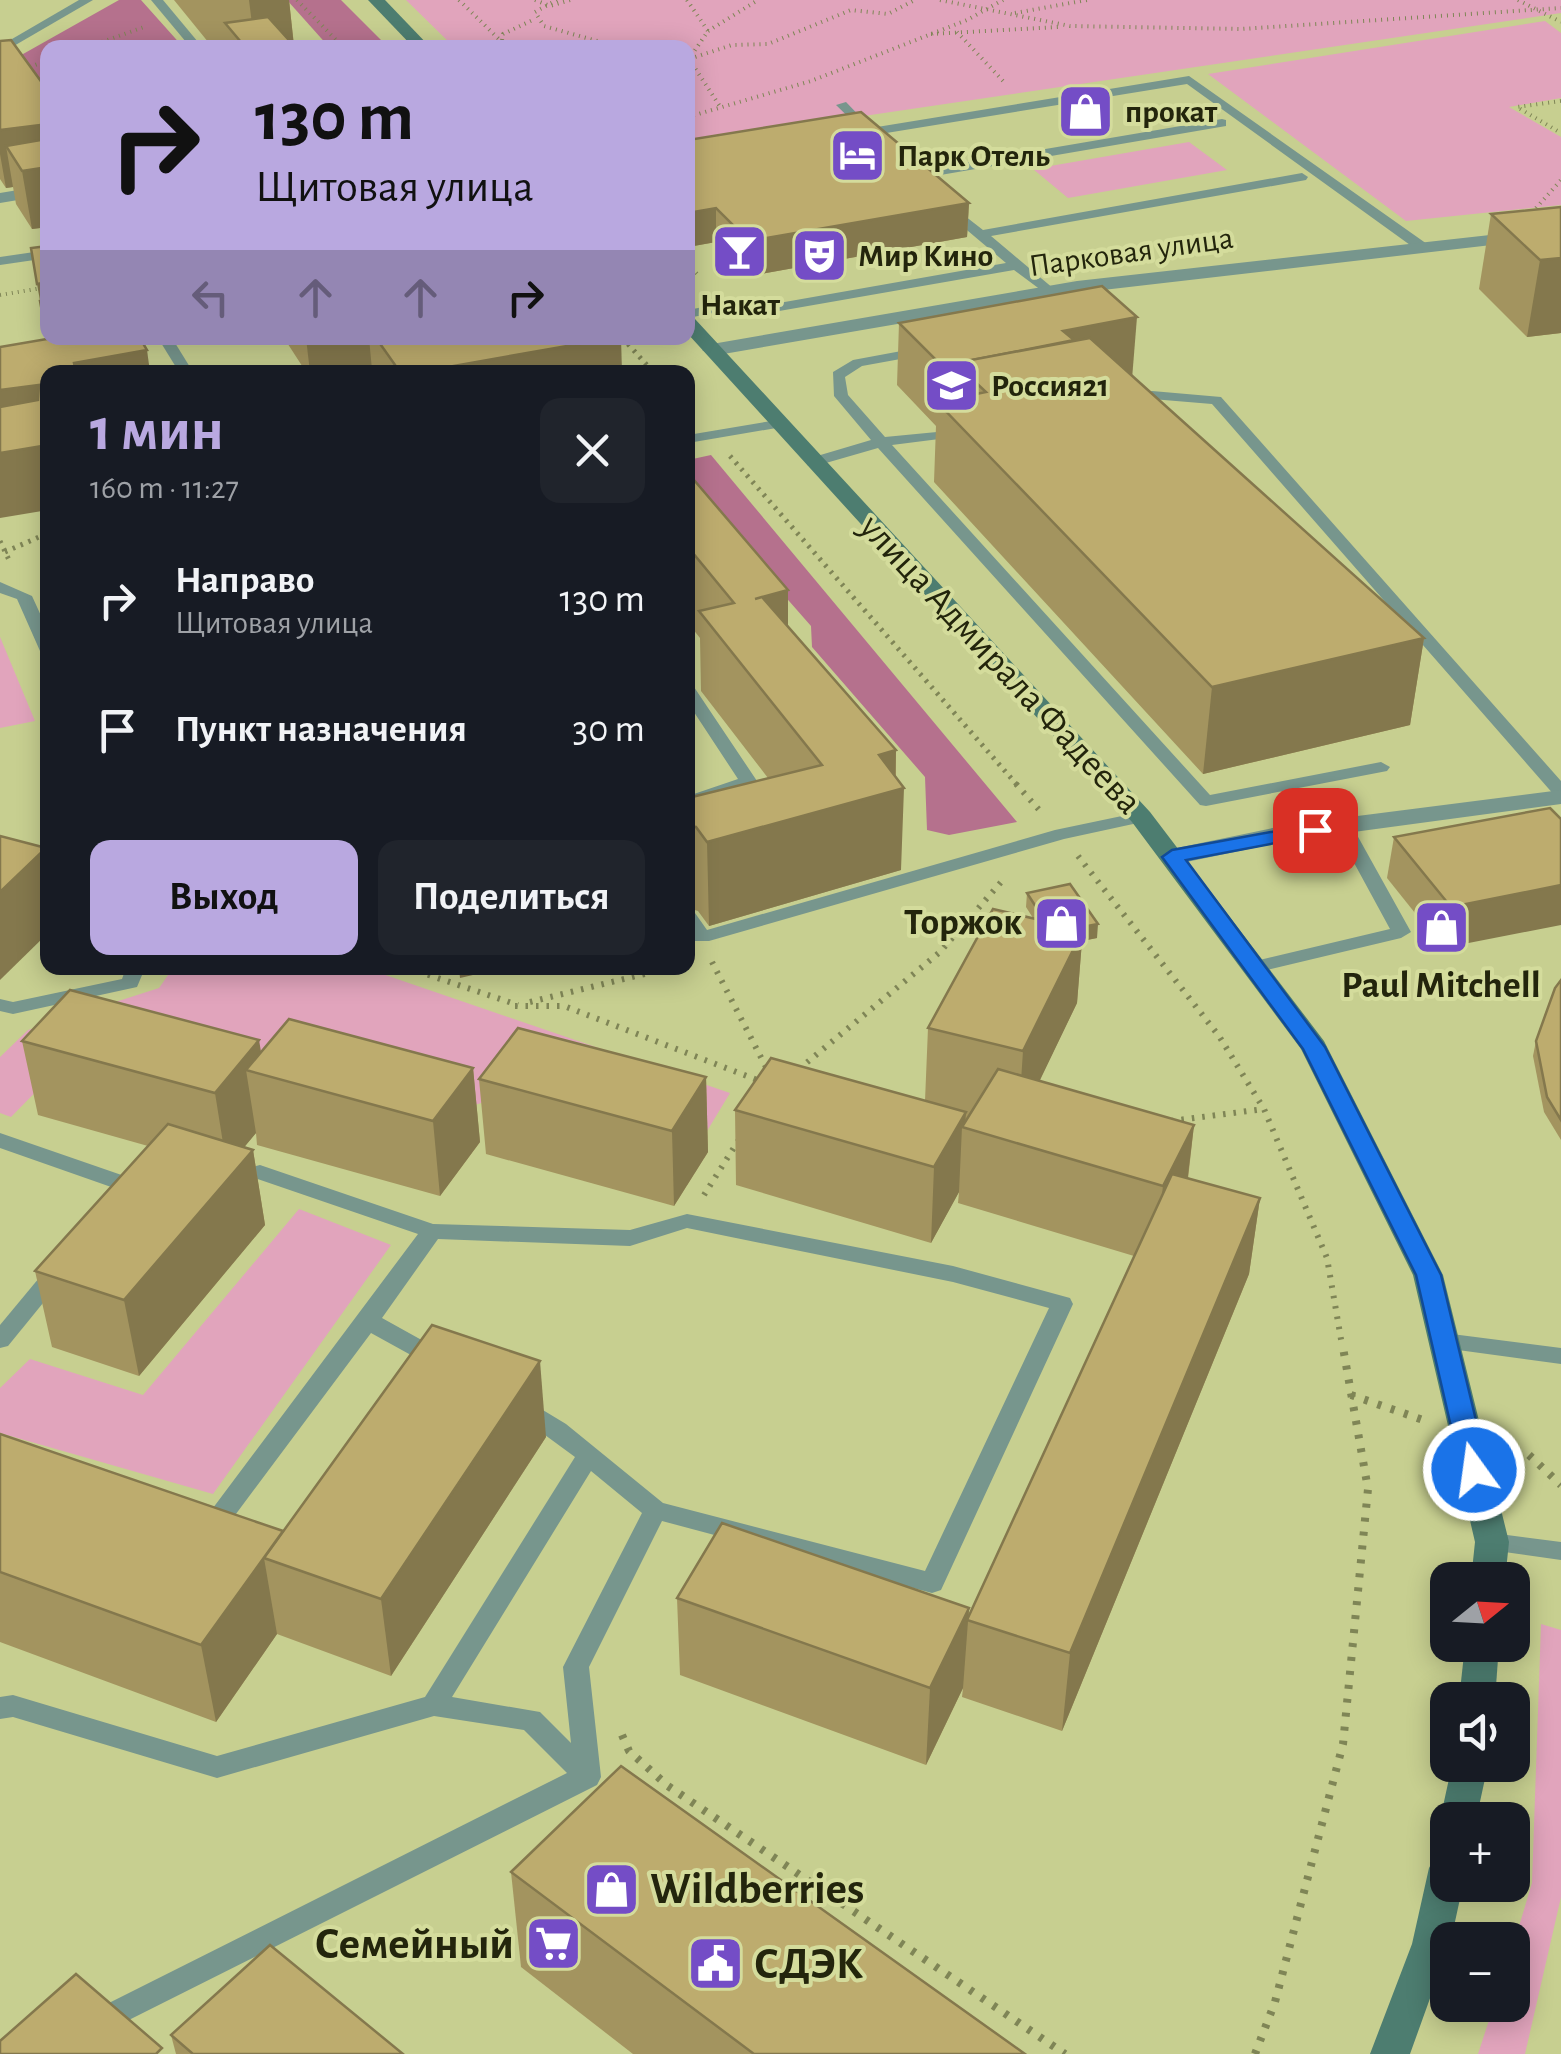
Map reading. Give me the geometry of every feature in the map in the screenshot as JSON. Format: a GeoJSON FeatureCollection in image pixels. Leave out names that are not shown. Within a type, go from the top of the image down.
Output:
{"type":"FeatureCollection","features":[{"type":"Feature","properties":{"kind":"main road"},"geometry":{"type":"LineString","coordinates":[[376,0],[415,40]]}},
{"type":"Feature","properties":{"kind":"main road","name":"улица Адмирала Фадеева"},"geometry":{"type":"LineString","coordinates":[[695,331],[1141,817],[1314,1047],[1428,1275],[1492,1542],[1490,1562]]}},
{"type":"Feature","properties":{"kind":"main road"},"geometry":{"type":"LineString","coordinates":[[1390,2054],[1431,1944],[1440,1902]]}},
{"type":"Feature","properties":{"kind":"street"},"geometry":{"type":"LineString","coordinates":[[0,198],[40,191]]}},
{"type":"Feature","properties":{"kind":"street","name":"Парковая улица"},"geometry":{"type":"LineString","coordinates":[[712,350],[1076,287],[1561,232]]}},
{"type":"Feature","properties":{"kind":"street"},"geometry":{"type":"LineString","coordinates":[[1172,857],[1343,826],[1561,795]]}},
{"type":"Feature","properties":{"kind":"lane"},"geometry":{"type":"LineString","coordinates":[[0,51],[86,0]]}},
{"type":"Feature","properties":{"kind":"lane"},"geometry":{"type":"LineString","coordinates":[[157,0],[191,40]]}},
{"type":"Feature","properties":{"kind":"lane"},"geometry":{"type":"LineString","coordinates":[[868,132],[1189,80],[1422,248]]}},
{"type":"Feature","properties":{"kind":"lane"},"geometry":{"type":"LineString","coordinates":[[842,104],[879,143]]}},
{"type":"Feature","properties":{"kind":"lane"},"geometry":{"type":"LineString","coordinates":[[911,176],[1222,123]]}},
{"type":"Feature","properties":{"kind":"lane"},"geometry":{"type":"LineString","coordinates":[[900,165],[925,188]]}},
{"type":"Feature","properties":{"kind":"lane"},"geometry":{"type":"LineString","coordinates":[[980,234],[1302,177]]}},
{"type":"Feature","properties":{"kind":"lane"},"geometry":{"type":"LineString","coordinates":[[939,200],[1049,292]]}},
{"type":"Feature","properties":{"kind":"lane"},"geometry":{"type":"LineString","coordinates":[[0,261],[40,255]]}},
{"type":"Feature","properties":{"kind":"lane"},"geometry":{"type":"LineString","coordinates":[[695,313],[728,306],[756,312],[1017,265]]}},
{"type":"Feature","properties":{"kind":"lane"},"geometry":{"type":"LineString","coordinates":[[1076,287],[1096,306]]}},
{"type":"Feature","properties":{"kind":"lane"},"geometry":{"type":"LineString","coordinates":[[932,350],[858,363],[838,375],[841,396],[1206,801],[1381,767]]}},
{"type":"Feature","properties":{"kind":"lane"},"geometry":{"type":"LineString","coordinates":[[1114,403],[1152,396],[1216,400],[1561,795]]}},
{"type":"Feature","properties":{"kind":"lane"},"geometry":{"type":"LineString","coordinates":[[695,438],[777,424]]}},
{"type":"Feature","properties":{"kind":"lane"},"geometry":{"type":"LineString","coordinates":[[812,462],[881,442],[924,440],[980,429]]}},
{"type":"Feature","properties":{"kind":"lane"},"geometry":{"type":"LineString","coordinates":[[0,587],[24,596],[40,633]]}},
{"type":"Feature","properties":{"kind":"lane"},"geometry":{"type":"LineString","coordinates":[[695,702],[748,781],[695,800]]}},
{"type":"Feature","properties":{"kind":"lane"},"geometry":{"type":"LineString","coordinates":[[695,928],[702,938],[1061,834],[1141,817]]}},
{"type":"Feature","properties":{"kind":"lane"},"geometry":{"type":"LineString","coordinates":[[1254,967],[1401,932],[1343,826]]}},
{"type":"Feature","properties":{"kind":"lane"},"geometry":{"type":"LineString","coordinates":[[4,1012],[130,983],[133,975]]}},
{"type":"Feature","properties":{"kind":"lane"},"geometry":{"type":"LineString","coordinates":[[0,1140],[128,1184],[105,1213]]}},
{"type":"Feature","properties":{"kind":"lane"},"geometry":{"type":"LineString","coordinates":[[260,1172],[432,1231],[630,1238],[686,1221],[953,1274],[1062,1304],[932,1583],[655,1510],[587,1458],[551,1423],[501,1395]]}},
{"type":"Feature","properties":{"kind":"lane"},"geometry":{"type":"LineString","coordinates":[[179,1511],[215,1523],[432,1231]]}},
{"type":"Feature","properties":{"kind":"lane"},"geometry":{"type":"LineString","coordinates":[[0,1340],[70,1255]]}},
{"type":"Feature","properties":{"kind":"lane"},"geometry":{"type":"LineString","coordinates":[[368,1321],[451,1367]]}},
{"type":"Feature","properties":{"kind":"lane"},"geometry":{"type":"LineString","coordinates":[[1444,1341],[1561,1356]]}},
{"type":"Feature","properties":{"kind":"lane"},"geometry":{"type":"LineString","coordinates":[[434,1705],[587,1458]]}},
{"type":"Feature","properties":{"kind":"lane"},"geometry":{"type":"LineString","coordinates":[[587,1776],[576,1666],[655,1510]]}},
{"type":"Feature","properties":{"kind":"lane"},"geometry":{"type":"LineString","coordinates":[[1492,1542],[1561,1552]]}},
{"type":"Feature","properties":{"kind":"lane"},"geometry":{"type":"LineString","coordinates":[[0,1708],[13,1706],[218,1767],[434,1705],[531,1720],[587,1776],[620,1797]]}},
{"type":"Feature","properties":{"kind":"lane"},"geometry":{"type":"LineString","coordinates":[[72,2036],[587,1776]]}},
{"type":"Feature","properties":{"kind":"path"},"geometry":{"type":"LineString","coordinates":[[297,0],[336,40]]}},
{"type":"Feature","properties":{"kind":"path"},"geometry":{"type":"LineString","coordinates":[[459,0],[501,40]]}},
{"type":"Feature","properties":{"kind":"path"},"geometry":{"type":"LineString","coordinates":[[535,0],[550,6]]}},
{"type":"Feature","properties":{"kind":"path"},"geometry":{"type":"LineString","coordinates":[[550,6],[556,0]]}},
{"type":"Feature","properties":{"kind":"path"},"geometry":{"type":"LineString","coordinates":[[535,19],[535,12],[570,0]]}},
{"type":"Feature","properties":{"kind":"path"},"geometry":{"type":"LineString","coordinates":[[686,0],[708,31]]}},
{"type":"Feature","properties":{"kind":"path"},"geometry":{"type":"LineString","coordinates":[[695,49],[708,31],[758,0]]}},
{"type":"Feature","properties":{"kind":"path"},"geometry":{"type":"LineString","coordinates":[[695,57],[732,45],[768,44],[850,10],[888,14],[916,0]]}},
{"type":"Feature","properties":{"kind":"path"},"geometry":{"type":"LineString","coordinates":[[943,0],[1070,26]]}},
{"type":"Feature","properties":{"kind":"path"},"geometry":{"type":"LineString","coordinates":[[695,115],[811,81],[1003,0]]}},
{"type":"Feature","properties":{"kind":"path"},"geometry":{"type":"LineString","coordinates":[[1001,12],[1036,12],[1087,0]]}},
{"type":"Feature","properties":{"kind":"path"},"geometry":{"type":"LineString","coordinates":[[1518,0],[1561,22]]}},
{"type":"Feature","properties":{"kind":"path"},"geometry":{"type":"LineString","coordinates":[[1550,0],[1560,6]]}},
{"type":"Feature","properties":{"kind":"path"},"geometry":{"type":"LineString","coordinates":[[920,34],[1070,26],[1241,29],[1560,6]]}},
{"type":"Feature","properties":{"kind":"path"},"geometry":{"type":"LineString","coordinates":[[987,10],[1070,25],[1247,26],[1533,10]]}},
{"type":"Feature","properties":{"kind":"path"},"geometry":{"type":"LineString","coordinates":[[108,40],[172,18]]}},
{"type":"Feature","properties":{"kind":"path"},"geometry":{"type":"LineString","coordinates":[[502,40],[503,34],[535,19]]}},
{"type":"Feature","properties":{"kind":"path"},"geometry":{"type":"LineString","coordinates":[[535,19],[565,34],[589,40]]}},
{"type":"Feature","properties":{"kind":"path"},"geometry":{"type":"LineString","coordinates":[[957,32],[1027,106]]}},
{"type":"Feature","properties":{"kind":"path"},"geometry":{"type":"LineString","coordinates":[[695,69],[721,108]]}},
{"type":"Feature","properties":{"kind":"path"},"geometry":{"type":"LineString","coordinates":[[1561,101],[1517,108],[1561,133]]}},
{"type":"Feature","properties":{"kind":"path"},"geometry":{"type":"LineString","coordinates":[[1535,215],[1536,204],[1561,180]]}},
{"type":"Feature","properties":{"kind":"path"},"geometry":{"type":"LineString","coordinates":[[695,272],[700,277]]}},
{"type":"Feature","properties":{"kind":"path"},"geometry":{"type":"LineString","coordinates":[[0,295],[40,289]]}},
{"type":"Feature","properties":{"kind":"path"},"geometry":{"type":"LineString","coordinates":[[628,345],[647,365]]}},
{"type":"Feature","properties":{"kind":"path"},"geometry":{"type":"LineString","coordinates":[[712,436],[1061,834],[1219,1036],[1264,1109],[1327,1258],[1368,1489],[1342,1744],[1275,2002],[1254,2054]]}},
{"type":"Feature","properties":{"kind":"path"},"geometry":{"type":"LineString","coordinates":[[5,552],[40,536]]}},
{"type":"Feature","properties":{"kind":"path"},"geometry":{"type":"LineString","coordinates":[[792,1075],[940,952],[1035,842]]}},
{"type":"Feature","properties":{"kind":"path"},"geometry":{"type":"LineString","coordinates":[[428,975],[515,1006],[564,1006],[777,1088],[723,991],[702,938]]}},
{"type":"Feature","properties":{"kind":"path"},"geometry":{"type":"LineString","coordinates":[[515,1006],[641,975]]}},
{"type":"Feature","properties":{"kind":"path"},"geometry":{"type":"LineString","coordinates":[[1169,1122],[1264,1109]]}},
{"type":"Feature","properties":{"kind":"path"},"geometry":{"type":"LineString","coordinates":[[686,1221],[744,1134]]}},
{"type":"Feature","properties":{"kind":"path"},"geometry":{"type":"LineString","coordinates":[[1351,1396],[1434,1423]]}},
{"type":"Feature","properties":{"kind":"path"},"geometry":{"type":"LineString","coordinates":[[1529,1455],[1561,1485]]}},
{"type":"Feature","properties":{"kind":"path"},"geometry":{"type":"LineString","coordinates":[[617,1724],[629,1752],[668,1786],[1065,2054]]}},
{"type":"Feature","properties":{"kind":"shaded area"},"geometry":{"type":"Polygon","coordinates":[[[119,0],[141,0],[177,40],[48,40],[119,0]]]}},
{"type":"Feature","properties":{"kind":"shaded area"},"geometry":{"type":"Polygon","coordinates":[[[287,0],[341,0],[381,40],[323,40],[287,0]]]}},
{"type":"Feature","properties":{"kind":"shaded area"},"geometry":{"type":"Polygon","coordinates":[[[406,0],[1561,0],[1561,13],[695,141],[695,40],[447,40],[406,0]]]}},
{"type":"Feature","properties":{"kind":"shaded area"},"geometry":{"type":"Polygon","coordinates":[[[1545,21],[1561,33],[1561,98],[1509,107],[1561,137],[1561,205],[1406,221],[1208,74],[1545,21]]]}},
{"type":"Feature","properties":{"kind":"shaded area"},"geometry":{"type":"Polygon","coordinates":[[[40,44],[40,79],[0,88],[0,67],[40,44]]]}},
{"type":"Feature","properties":{"kind":"shaded area"},"geometry":{"type":"Polygon","coordinates":[[[1189,142],[1227,170],[1068,198],[1033,169],[1189,142]]]}},
{"type":"Feature","properties":{"kind":"shaded area"},"geometry":{"type":"Polygon","coordinates":[[[711,455],[1017,822],[949,835],[927,830],[925,777],[812,647],[811,626],[695,494],[695,458],[711,455]]]}},
{"type":"Feature","properties":{"kind":"shaded area"},"geometry":{"type":"Polygon","coordinates":[[[0,637],[35,721],[0,728],[0,637]]]}},
{"type":"Feature","properties":{"kind":"shaded area"},"geometry":{"type":"Polygon","coordinates":[[[168,975],[385,975],[730,1093],[704,1136],[526,1089],[452,1112],[68,1059],[11,1117],[0,1113],[0,1057],[28,1030],[159,988],[168,975]]]}},
{"type":"Feature","properties":{"kind":"shaded area"},"geometry":{"type":"Polygon","coordinates":[[[299,1209],[391,1245],[213,1494],[0,1433],[0,1388],[30,1359],[143,1395],[299,1209]]]}},
{"type":"Feature","properties":{"kind":"shaded area"},"geometry":{"type":"Polygon","coordinates":[[[1541,1624],[1561,1630],[1561,1897],[1525,2054],[1478,2054],[1488,2022],[1530,2022],[1530,1922],[1520,1922],[1526,1902],[1530,1902],[1541,1624]]]}},
{"type":"Feature","properties":{"kind":"building"},"geometry":{"type":"Polygon","coordinates":[[[268,17],[289,40],[239,40],[225,23],[268,17]]]}},
{"type":"Feature","properties":{"kind":"building"},"geometry":{"type":"Polygon","coordinates":[[[11,40],[40,80],[40,125],[0,130],[0,41],[11,40]]]}},
{"type":"Feature","properties":{"kind":"building"},"geometry":{"type":"Polygon","coordinates":[[[861,112],[969,203],[749,241],[716,208],[695,212],[695,139],[861,112]]]}},
{"type":"Feature","properties":{"kind":"building"},"geometry":{"type":"Polygon","coordinates":[[[40,140],[40,168],[22,171],[6,146],[40,140]]]}},
{"type":"Feature","properties":{"kind":"building"},"geometry":{"type":"Polygon","coordinates":[[[1561,207],[1561,258],[1540,260],[1491,214],[1561,207]]]}},
{"type":"Feature","properties":{"kind":"building"},"geometry":{"type":"Polygon","coordinates":[[[40,247],[40,283],[37,284],[31,248],[40,247]]]}},
{"type":"Feature","properties":{"kind":"building"},"geometry":{"type":"Polygon","coordinates":[[[1102,286],[1137,317],[1063,331],[1074,340],[942,366],[899,323],[1102,286]]]}},
{"type":"Feature","properties":{"kind":"building"},"geometry":{"type":"Polygon","coordinates":[[[1090,338],[1424,638],[1212,687],[937,402],[986,392],[955,363],[1090,338]]]}},
{"type":"Feature","properties":{"kind":"building"},"geometry":{"type":"Polygon","coordinates":[[[40,340],[40,345],[144,345],[147,350],[74,365],[40,365],[40,446],[0,453],[0,407],[38,400],[39,385],[0,390],[0,347],[40,340]]]}},
{"type":"Feature","properties":{"kind":"building"},"geometry":{"type":"Polygon","coordinates":[[[381,345],[573,345],[459,365],[395,365],[381,345]]]}},
{"type":"Feature","properties":{"kind":"building"},"geometry":{"type":"Polygon","coordinates":[[[695,481],[788,590],[762,597],[896,750],[879,755],[904,788],[707,842],[695,827],[695,796],[822,765],[699,611],[734,603],[695,556],[695,481]]]}},
{"type":"Feature","properties":{"kind":"building"},"geometry":{"type":"Polygon","coordinates":[[[1550,808],[1561,819],[1561,885],[1451,907],[1394,837],[1550,808]]]}},
{"type":"Feature","properties":{"kind":"building"},"geometry":{"type":"Polygon","coordinates":[[[0,836],[40,846],[40,854],[0,892],[0,836]]]}},
{"type":"Feature","properties":{"kind":"building"},"geometry":{"type":"Polygon","coordinates":[[[1070,884],[1098,924],[1077,928],[1045,921],[1027,893],[1070,884]]]}},
{"type":"Feature","properties":{"kind":"building"},"geometry":{"type":"Polygon","coordinates":[[[993,909],[1083,930],[1023,1051],[928,1028],[993,909]]]}},
{"type":"Feature","properties":{"kind":"building"},"geometry":{"type":"Polygon","coordinates":[[[1561,980],[1561,1120],[1547,1097],[1536,1041],[1561,980]]]}},
{"type":"Feature","properties":{"kind":"building"},"geometry":{"type":"Polygon","coordinates":[[[70,990],[259,1040],[215,1093],[22,1041],[70,990]]]}},
{"type":"Feature","properties":{"kind":"building"},"geometry":{"type":"Polygon","coordinates":[[[289,1019],[473,1068],[433,1121],[246,1070],[289,1019]]]}},
{"type":"Feature","properties":{"kind":"building"},"geometry":{"type":"Polygon","coordinates":[[[518,1028],[706,1077],[672,1131],[479,1079],[518,1028]]]}},
{"type":"Feature","properties":{"kind":"building"},"geometry":{"type":"Polygon","coordinates":[[[771,1058],[966,1112],[934,1167],[735,1110],[771,1058]]]}},
{"type":"Feature","properties":{"kind":"building"},"geometry":{"type":"Polygon","coordinates":[[[998,1069],[1194,1125],[1163,1186],[962,1127],[998,1069]]]}},
{"type":"Feature","properties":{"kind":"building"},"geometry":{"type":"Polygon","coordinates":[[[168,1124],[253,1150],[124,1300],[35,1271],[168,1124]]]}},
{"type":"Feature","properties":{"kind":"building"},"geometry":{"type":"Polygon","coordinates":[[[1172,1174],[1260,1198],[1070,1653],[967,1620],[1172,1174]]]}},
{"type":"Feature","properties":{"kind":"building"},"geometry":{"type":"Polygon","coordinates":[[[432,1325],[540,1361],[381,1599],[264,1558],[432,1325]]]}},
{"type":"Feature","properties":{"kind":"building"},"geometry":{"type":"Polygon","coordinates":[[[0,1434],[283,1531],[201,1645],[0,1572],[0,1434]]]}},
{"type":"Feature","properties":{"kind":"building"},"geometry":{"type":"Polygon","coordinates":[[[722,1523],[969,1608],[930,1688],[677,1598],[722,1523]]]}},
{"type":"Feature","properties":{"kind":"building"},"geometry":{"type":"Polygon","coordinates":[[[621,1766],[1025,2054],[754,2054],[511,1872],[621,1766]]]}},
{"type":"Feature","properties":{"kind":"building"},"geometry":{"type":"Polygon","coordinates":[[[270,1945],[403,2054],[193,2054],[171,2035],[270,1945]]]}},
{"type":"Feature","properties":{"kind":"building"},"geometry":{"type":"Polygon","coordinates":[[[76,1974],[162,2048],[156,2054],[0,2054],[0,2041],[76,1974]]]}},
{"type":"Feature","properties":{"kind":"place","name":"прокат"},"geometry":{"type":"Point","coordinates":[1086,112]}},
{"type":"Feature","properties":{"kind":"place","name":"Парк Отель"},"geometry":{"type":"Point","coordinates":[858,156]}},
{"type":"Feature","properties":{"kind":"place","name":"Накат"},"geometry":{"type":"Point","coordinates":[740,251]}},
{"type":"Feature","properties":{"kind":"place","name":"Мир Кино"},"geometry":{"type":"Point","coordinates":[819,256]}},
{"type":"Feature","properties":{"kind":"place","name":"Россия21"},"geometry":{"type":"Point","coordinates":[952,386]}},
{"type":"Feature","properties":{"kind":"place","name":"Торжок"},"geometry":{"type":"Point","coordinates":[1061,923]}},
{"type":"Feature","properties":{"kind":"place","name":"Paul Mitchell"},"geometry":{"type":"Point","coordinates":[1441,928]}},
{"type":"Feature","properties":{"kind":"place","name":"Wildberries"},"geometry":{"type":"Point","coordinates":[611,1889]}},
{"type":"Feature","properties":{"kind":"place","name":"Семейный"},"geometry":{"type":"Point","coordinates":[553,1944]}},
{"type":"Feature","properties":{"kind":"place","name":"СДЭК"},"geometry":{"type":"Point","coordinates":[715,1964]}},
{"type":"Feature","properties":{"kind":"route"},"geometry":{"type":"LineString","coordinates":[[1315,830],[1172,857],[1314,1047],[1428,1275],[1474,1470]]}}]}
